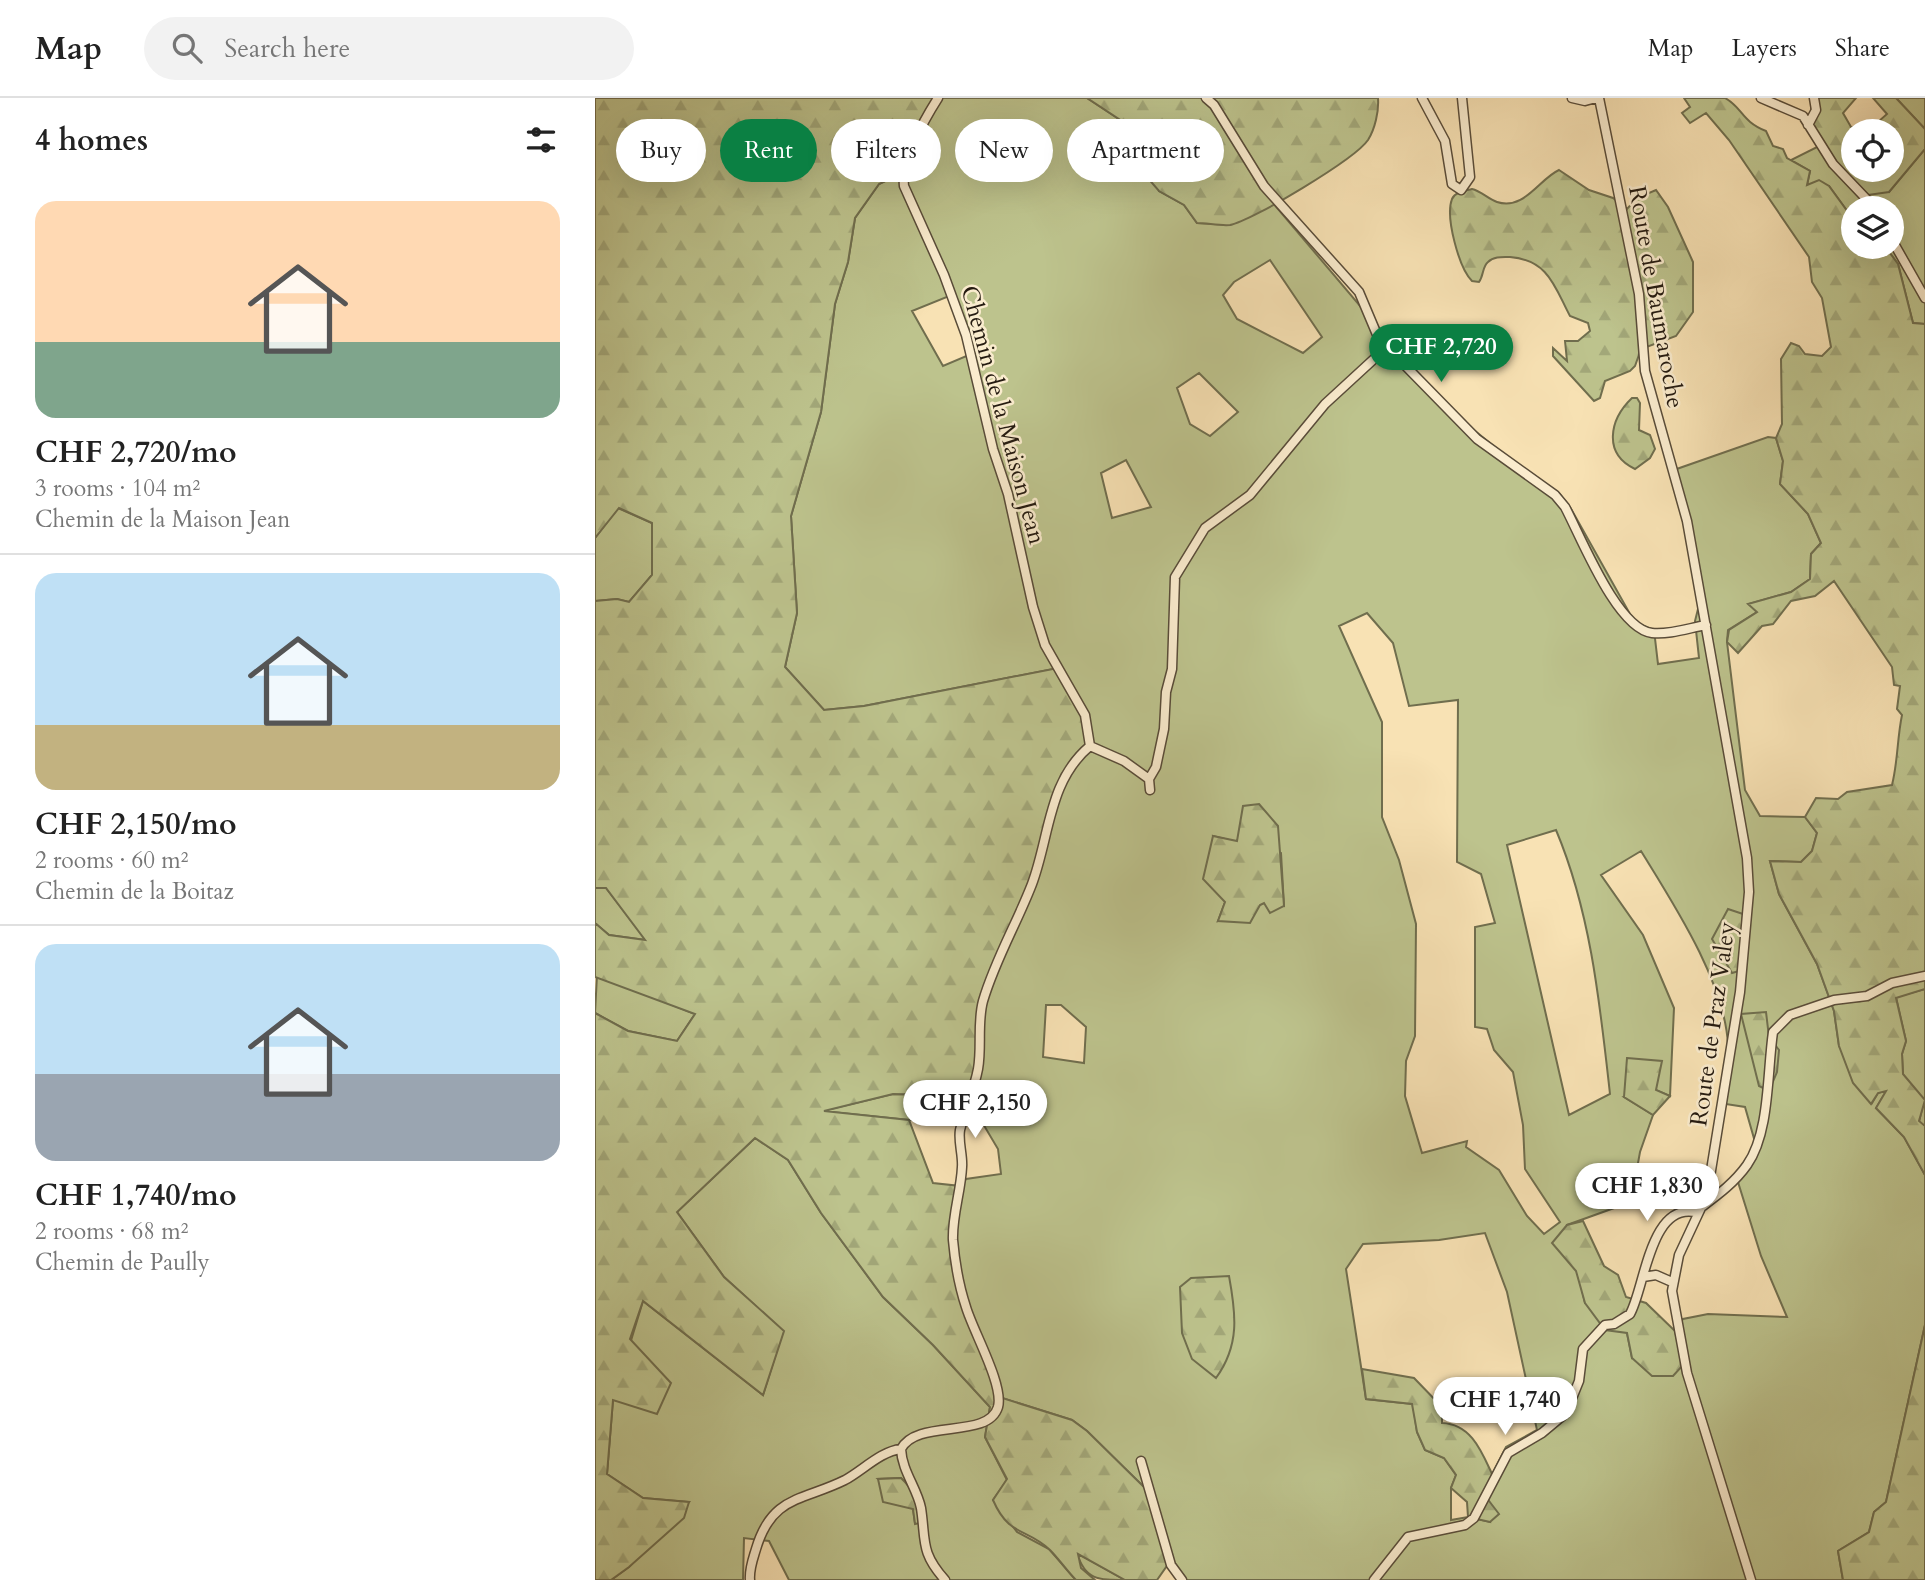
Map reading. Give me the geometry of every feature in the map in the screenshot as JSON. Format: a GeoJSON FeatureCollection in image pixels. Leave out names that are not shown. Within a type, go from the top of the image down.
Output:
{"type":"FeatureCollection","features":[{"type":"Feature","properties":{"kind":"street","name":"Chemin de la Maison Jean"},"geometry":{"type":"LineString","coordinates":[[939,98],[906,161],[902,173],[904,186],[944,275],[966,335],[993,449],[1008,494],[1033,607],[1045,645],[1085,715],[1090,746]]}},
{"type":"Feature","properties":{"kind":"street"},"geometry":{"type":"LineString","coordinates":[[1206,98],[1214,105],[1264,186],[1359,292],[1378,337],[1478,439],[1555,495],[1565,507],[1614,602],[1626,619],[1641,630],[1653,633],[1706,625]]}},
{"type":"Feature","properties":{"kind":"street"},"geometry":{"type":"LineString","coordinates":[[1422,98],[1445,141],[1453,184],[1461,190],[1469,177],[1462,98]]}},
{"type":"Feature","properties":{"kind":"street"},"geometry":{"type":"LineString","coordinates":[[1572,98],[1585,101],[1597,98]]}},
{"type":"Feature","properties":{"kind":"street","name":"Route de Baumaroche"},"geometry":{"type":"LineString","coordinates":[[1597,98],[1639,294],[1651,397],[1687,521],[1706,625]]}},
{"type":"Feature","properties":{"kind":"street"},"geometry":{"type":"LineString","coordinates":[[1762,98],[1795,110],[1833,164],[1864,196]]}},
{"type":"Feature","properties":{"kind":"street"},"geometry":{"type":"LineString","coordinates":[[1808,125],[1816,110],[1814,98]]}},
{"type":"Feature","properties":{"kind":"street"},"geometry":{"type":"LineString","coordinates":[[1903,259],[1925,298]]}},
{"type":"Feature","properties":{"kind":"street"},"geometry":{"type":"LineString","coordinates":[[1150,790],[1149,779],[1156,766],[1164,729],[1166,692],[1174,647],[1175,577],[1205,528],[1250,495],[1325,404],[1387,347]]}},
{"type":"Feature","properties":{"kind":"street","name":"Route de Praz Valey"},"geometry":{"type":"LineString","coordinates":[[1706,625],[1739,798],[1749,874],[1738,1006],[1707,1195],[1679,1255],[1672,1282],[1675,1319],[1687,1373],[1751,1580]]}},
{"type":"Feature","properties":{"kind":"street"},"geometry":{"type":"LineString","coordinates":[[750,1580],[749,1573],[758,1542],[766,1525],[784,1503],[843,1481],[867,1465],[901,1450],[911,1440],[930,1433],[979,1424],[994,1416],[998,1408],[997,1388],[973,1327],[956,1264],[953,1237],[962,1165],[959,1135],[978,1068],[982,1004],[991,976],[1033,882],[1055,797],[1075,758],[1090,746],[1124,761],[1149,779]]}},
{"type":"Feature","properties":{"kind":"street"},"geometry":{"type":"LineString","coordinates":[[1374,1580],[1408,1537],[1465,1525],[1474,1518],[1508,1453],[1542,1433],[1566,1413],[1579,1381],[1583,1349],[1605,1325],[1614,1324],[1630,1314],[1651,1247],[1661,1228],[1682,1214],[1699,1210],[1733,1182],[1758,1144],[1773,1032],[1777,1025],[1790,1015],[1834,1000],[1867,996],[1892,983],[1925,976]]}},
{"type":"Feature","properties":{"kind":"street"},"geometry":{"type":"LineString","coordinates":[[1643,1278],[1656,1275],[1672,1282]]}},
{"type":"Feature","properties":{"kind":"street"},"geometry":{"type":"LineString","coordinates":[[901,1450],[903,1465],[921,1507],[924,1548],[934,1568],[945,1580]]}},
{"type":"Feature","properties":{"kind":"street"},"geometry":{"type":"LineString","coordinates":[[1141,1461],[1171,1565],[1182,1580]]}},
{"type":"Feature","properties":{"kind":"green space"},"geometry":{"type":"Polygon","coordinates":[[[595,98],[938,98],[928,119],[831,119],[831,182],[883,182],[855,218],[848,262],[835,304],[821,412],[791,516],[797,613],[785,667],[824,710],[864,706],[1058,668],[1085,715],[1090,746],[1066,774],[1033,882],[982,1004],[972,1091],[944,1095],[893,1094],[824,1111],[909,1120],[933,1183],[960,1186],[953,1237],[956,1264],[999,1397],[1072,1420],[1087,1431],[1148,1491],[1171,1560],[1157,1580],[1125,1580],[1078,1554],[1081,1568],[1095,1580],[1076,1580],[1042,1543],[1005,1520],[993,1500],[1007,1479],[985,1437],[990,1407],[933,1345],[883,1297],[821,1213],[788,1160],[755,1138],[677,1212],[724,1277],[784,1331],[763,1395],[643,1301],[630,1339],[671,1383],[657,1414],[613,1400],[607,1474],[643,1498],[689,1502],[684,1518],[629,1567],[611,1580],[595,1580],[595,1013],[628,1031],[677,1041],[695,1014],[595,977],[595,923],[609,935],[645,940],[606,888],[595,888],[595,601],[617,599],[629,602],[652,575],[652,523],[619,508],[595,538],[595,98]]]}},
{"type":"Feature","properties":{"kind":"green space"},"geometry":{"type":"Polygon","coordinates":[[[938,98],[1087,98],[1119,119],[1067,119],[1067,182],[1156,182],[1159,191],[1184,205],[1197,223],[1230,225],[1273,203],[1421,378],[1474,430],[1513,462],[1559,493],[1570,507],[1630,614],[1637,623],[1654,630],[1658,664],[1699,658],[1695,621],[1699,605],[1684,521],[1671,471],[1768,437],[1776,438],[1783,461],[1780,484],[1808,514],[1821,543],[1811,554],[1810,579],[1791,592],[1749,604],[1757,612],[1728,630],[1727,642],[1745,790],[1760,816],[1805,817],[1817,833],[1812,851],[1801,862],[1770,861],[1779,894],[1817,964],[1834,1011],[1839,1046],[1872,1103],[1878,1093],[1887,1090],[1876,1108],[1904,1137],[1925,1175],[1925,1325],[1886,1502],[1874,1512],[1869,1532],[1838,1551],[1843,1580],[1182,1580],[1171,1560],[1148,1491],[1087,1431],[1072,1420],[999,1397],[973,1327],[953,1237],[960,1186],[966,1179],[1001,1174],[998,1149],[976,1112],[909,1120],[822,1111],[893,1094],[944,1095],[978,1035],[1058,668],[864,706],[824,710],[785,667],[797,613],[791,516],[821,412],[835,304],[848,262],[855,218],[879,184],[941,182],[941,119],[928,119],[938,98]],[[1270,260],[1234,282],[1223,295],[1237,319],[1303,353],[1322,337],[1270,260]],[[949,296],[912,311],[943,366],[969,355],[949,296]],[[1199,373],[1177,388],[1190,424],[1210,436],[1238,412],[1199,373]],[[1126,460],[1101,473],[1112,518],[1151,507],[1126,460]],[[1367,613],[1339,626],[1382,722],[1382,817],[1399,860],[1416,924],[1415,1036],[1406,1061],[1405,1096],[1422,1153],[1467,1141],[1466,1147],[1499,1170],[1527,1216],[1544,1234],[1560,1222],[1525,1169],[1523,1125],[1513,1072],[1494,1050],[1487,1029],[1475,1027],[1475,927],[1495,923],[1481,874],[1457,862],[1458,700],[1409,706],[1393,643],[1367,613]],[[1556,830],[1507,845],[1569,1115],[1610,1094],[1598,993],[1586,927],[1578,894],[1556,830]],[[1213,836],[1225,902],[1218,921],[1264,903],[1284,906],[1281,853],[1213,836]],[[1641,851],[1601,875],[1643,935],[1674,1008],[1670,1096],[1656,1090],[1624,1097],[1653,1115],[1640,1152],[1631,1202],[1567,1225],[1585,1303],[1627,1333],[1632,1358],[1675,1331],[1683,1319],[1708,1314],[1787,1317],[1761,1256],[1738,1182],[1755,1142],[1745,1107],[1719,1103],[1728,1045],[1718,995],[1695,944],[1641,851]],[[1046,1005],[1043,1057],[1084,1063],[1086,1027],[1061,1005],[1046,1005]],[[1485,1233],[1439,1240],[1363,1244],[1346,1269],[1366,1399],[1413,1404],[1417,1432],[1425,1450],[1444,1458],[1456,1475],[1451,1488],[1451,1520],[1468,1517],[1490,1522],[1483,1493],[1506,1447],[1537,1430],[1507,1292],[1485,1233]]]}},
{"type":"Feature","properties":{"kind":"green space"},"geometry":{"type":"Polygon","coordinates":[[[1087,98],[1378,98],[1373,131],[1359,149],[1280,201],[1230,225],[1197,223],[1184,205],[1159,191],[1151,182],[1224,182],[1224,119],[1119,119],[1087,98]]]}},
{"type":"Feature","properties":{"kind":"green space"},"geometry":{"type":"Polygon","coordinates":[[[1684,98],[1725,98],[1747,119],[1766,131],[1773,146],[1783,149],[1787,158],[1810,171],[1807,185],[1819,180],[1829,186],[1841,202],[1841,259],[1894,259],[1898,264],[1913,323],[1925,324],[1925,989],[1896,998],[1906,1041],[1902,1054],[1903,1074],[1925,1100],[1919,1121],[1925,1126],[1925,1175],[1904,1137],[1876,1108],[1886,1091],[1878,1093],[1871,1104],[1853,1083],[1839,1046],[1834,1011],[1817,964],[1779,894],[1770,861],[1801,862],[1812,851],[1817,833],[1805,817],[1816,798],[1838,799],[1847,792],[1892,785],[1902,715],[1897,709],[1900,686],[1894,685],[1892,667],[1834,581],[1815,596],[1791,601],[1773,624],[1762,626],[1738,653],[1727,642],[1729,630],[1757,612],[1748,604],[1791,592],[1810,579],[1811,554],[1821,543],[1808,514],[1780,484],[1783,461],[1776,438],[1782,424],[1781,359],[1791,343],[1799,346],[1805,354],[1822,356],[1831,347],[1822,298],[1812,282],[1809,257],[1729,140],[1706,113],[1690,123],[1682,113],[1690,107],[1684,98]]]}},
{"type":"Feature","properties":{"kind":"green space"},"geometry":{"type":"Polygon","coordinates":[[[1811,98],[1856,98],[1843,113],[1846,119],[1841,119],[1841,167],[1821,142],[1811,115],[1811,98]]]}},
{"type":"Feature","properties":{"kind":"green space"},"geometry":{"type":"Polygon","coordinates":[[[1873,98],[1896,98],[1925,129],[1925,149],[1904,174],[1904,119],[1881,119],[1887,114],[1873,98]]]}},
{"type":"Feature","properties":{"kind":"green space"},"geometry":{"type":"Polygon","coordinates":[[[1896,98],[1925,98],[1925,129],[1896,98]]]}},
{"type":"Feature","properties":{"kind":"green space"},"geometry":{"type":"Polygon","coordinates":[[[1823,144],[1841,167],[1841,182],[1870,182],[1889,192],[1897,182],[1904,182],[1904,174],[1925,149],[1925,324],[1913,323],[1898,264],[1894,259],[1904,259],[1904,196],[1841,196],[1841,202],[1829,186],[1807,185],[1810,171],[1791,160],[1823,144]]]}},
{"type":"Feature","properties":{"kind":"green space"},"geometry":{"type":"Polygon","coordinates":[[[1559,170],[1589,190],[1613,198],[1627,209],[1637,198],[1656,190],[1668,207],[1693,262],[1693,312],[1676,336],[1641,349],[1635,366],[1630,371],[1605,381],[1600,398],[1594,401],[1553,356],[1553,348],[1567,361],[1565,341],[1578,341],[1590,331],[1588,323],[1570,316],[1549,277],[1534,264],[1523,259],[1493,259],[1486,264],[1479,282],[1472,281],[1462,265],[1450,218],[1452,199],[1458,193],[1472,189],[1497,202],[1507,204],[1531,193],[1559,170]]]}},
{"type":"Feature","properties":{"kind":"green space"},"geometry":{"type":"Polygon","coordinates":[[[1855,182],[1897,182],[1889,192],[1868,195],[1855,182]]]}},
{"type":"Feature","properties":{"kind":"green space"},"geometry":{"type":"Polygon","coordinates":[[[1632,398],[1637,398],[1640,403],[1639,430],[1650,435],[1655,449],[1650,458],[1635,469],[1618,455],[1613,436],[1618,416],[1632,398]]]}},
{"type":"Feature","properties":{"kind":"green space"},"geometry":{"type":"Polygon","coordinates":[[[618,508],[652,523],[652,575],[629,602],[617,599],[595,601],[595,538],[618,508]]]}},
{"type":"Feature","properties":{"kind":"green space"},"geometry":{"type":"Polygon","coordinates":[[[1259,804],[1278,826],[1284,906],[1270,913],[1264,903],[1260,905],[1250,923],[1218,921],[1225,902],[1203,879],[1213,836],[1237,841],[1243,806],[1259,804]]]}},
{"type":"Feature","properties":{"kind":"green space"},"geometry":{"type":"Polygon","coordinates":[[[595,888],[606,888],[646,940],[609,935],[595,923],[595,888]]]}},
{"type":"Feature","properties":{"kind":"green space"},"geometry":{"type":"Polygon","coordinates":[[[1728,909],[1743,914],[1739,971],[1732,973],[1712,939],[1728,909]]]}},
{"type":"Feature","properties":{"kind":"green space"},"geometry":{"type":"Polygon","coordinates":[[[597,975],[695,1014],[677,1041],[628,1031],[595,1013],[597,975]]]}},
{"type":"Feature","properties":{"kind":"green space"},"geometry":{"type":"Polygon","coordinates":[[[1925,989],[1925,1126],[1922,1127],[1919,1122],[1924,1100],[1903,1075],[1902,1054],[1906,1041],[1896,997],[1925,989]]]}},
{"type":"Feature","properties":{"kind":"green space"},"geometry":{"type":"Polygon","coordinates":[[[1766,1012],[1769,1037],[1779,1050],[1777,1072],[1769,1091],[1759,1086],[1741,1014],[1766,1012]]]}},
{"type":"Feature","properties":{"kind":"green space"},"geometry":{"type":"Polygon","coordinates":[[[1627,1058],[1662,1061],[1656,1090],[1670,1096],[1653,1115],[1624,1097],[1627,1058]]]}},
{"type":"Feature","properties":{"kind":"green space"},"geometry":{"type":"Polygon","coordinates":[[[755,1138],[788,1160],[821,1213],[883,1297],[933,1345],[990,1407],[985,1437],[1007,1480],[993,1500],[1017,1532],[1049,1549],[1076,1580],[789,1580],[769,1541],[744,1538],[743,1580],[611,1580],[629,1567],[689,1502],[643,1498],[607,1474],[613,1400],[643,1301],[763,1395],[783,1331],[724,1277],[677,1212],[755,1138]],[[901,1478],[878,1479],[913,1509],[915,1523],[911,1487],[901,1478]]]}},
{"type":"Feature","properties":{"kind":"green space"},"geometry":{"type":"Polygon","coordinates":[[[1583,1221],[1604,1266],[1618,1275],[1626,1297],[1646,1303],[1675,1331],[1683,1365],[1673,1376],[1652,1376],[1632,1358],[1627,1333],[1605,1330],[1585,1303],[1576,1271],[1552,1243],[1567,1225],[1583,1221]]]}},
{"type":"Feature","properties":{"kind":"green space"},"geometry":{"type":"Polygon","coordinates":[[[1229,1276],[1234,1316],[1233,1341],[1224,1366],[1216,1378],[1192,1359],[1182,1333],[1180,1287],[1191,1278],[1229,1276]]]}},
{"type":"Feature","properties":{"kind":"green space"},"geometry":{"type":"Polygon","coordinates":[[[1925,1325],[1925,1580],[1843,1580],[1838,1551],[1869,1532],[1874,1512],[1886,1502],[1925,1325]]]}},
{"type":"Feature","properties":{"kind":"green space"},"geometry":{"type":"Polygon","coordinates":[[[1362,1369],[1414,1378],[1442,1407],[1442,1423],[1461,1428],[1475,1441],[1493,1476],[1483,1493],[1499,1514],[1490,1522],[1468,1517],[1467,1502],[1451,1488],[1456,1475],[1444,1458],[1425,1450],[1417,1432],[1412,1404],[1366,1399],[1362,1369]]]}},
{"type":"Feature","properties":{"kind":"green space"},"geometry":{"type":"Polygon","coordinates":[[[901,1478],[915,1498],[920,1523],[915,1524],[913,1509],[883,1502],[878,1479],[901,1478]]]}},
{"type":"Feature","properties":{"kind":"green space"},"geometry":{"type":"Polygon","coordinates":[[[1077,1553],[1125,1580],[1094,1577],[1084,1569],[1077,1553]]]}}]}
